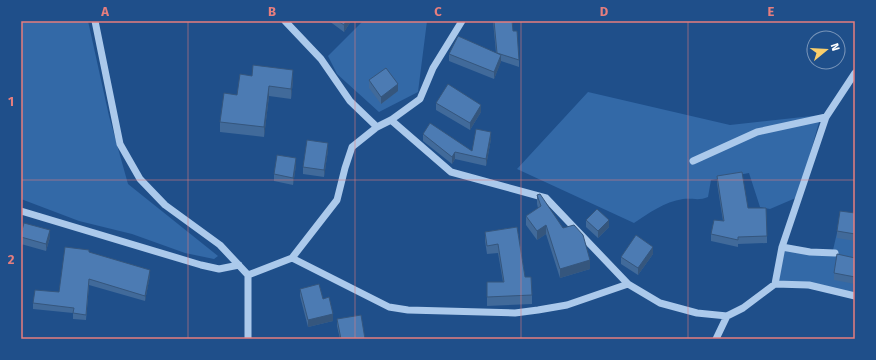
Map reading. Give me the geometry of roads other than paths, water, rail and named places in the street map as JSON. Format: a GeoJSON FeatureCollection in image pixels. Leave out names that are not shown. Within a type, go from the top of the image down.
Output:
{"type":"FeatureCollection","features":[{"type":"Feature","properties":{"kind":"street"},"geometry":{"type":"LineString","coordinates":[[95,21],[120,144],[140,179],[165,205],[220,245],[248,275],[248,339]]}},
{"type":"Feature","properties":{"kind":"street"},"geometry":{"type":"LineString","coordinates":[[285,21],[321,59],[350,101],[377,127]]}},
{"type":"Feature","properties":{"kind":"street"},"geometry":{"type":"LineString","coordinates":[[248,275],[292,258],[337,200],[344,168],[352,148],[377,127],[391,120],[420,99],[433,68],[462,21]]}},
{"type":"Feature","properties":{"kind":"street"},"geometry":{"type":"LineString","coordinates":[[775,284],[782,246],[826,117],[855,73]]}},
{"type":"Feature","properties":{"kind":"street"},"geometry":{"type":"LineString","coordinates":[[693,161],[757,132],[826,117]]}},
{"type":"Feature","properties":{"kind":"street"},"geometry":{"type":"LineString","coordinates":[[391,120],[451,172],[546,198],[628,284],[660,303],[697,313],[727,316],[743,308],[775,284],[809,285],[855,296]]}},
{"type":"Feature","properties":{"kind":"street"},"geometry":{"type":"LineString","coordinates":[[21,211],[201,265],[219,269],[240,265]]}},
{"type":"Feature","properties":{"kind":"street"},"geometry":{"type":"LineString","coordinates":[[782,246],[810,252],[835,253]]}},
{"type":"Feature","properties":{"kind":"street"},"geometry":{"type":"LineString","coordinates":[[292,258],[389,307],[408,310],[515,313],[567,305],[628,284]]}},
{"type":"Feature","properties":{"kind":"street"},"geometry":{"type":"LineString","coordinates":[[716,339],[727,316]]}}]}
